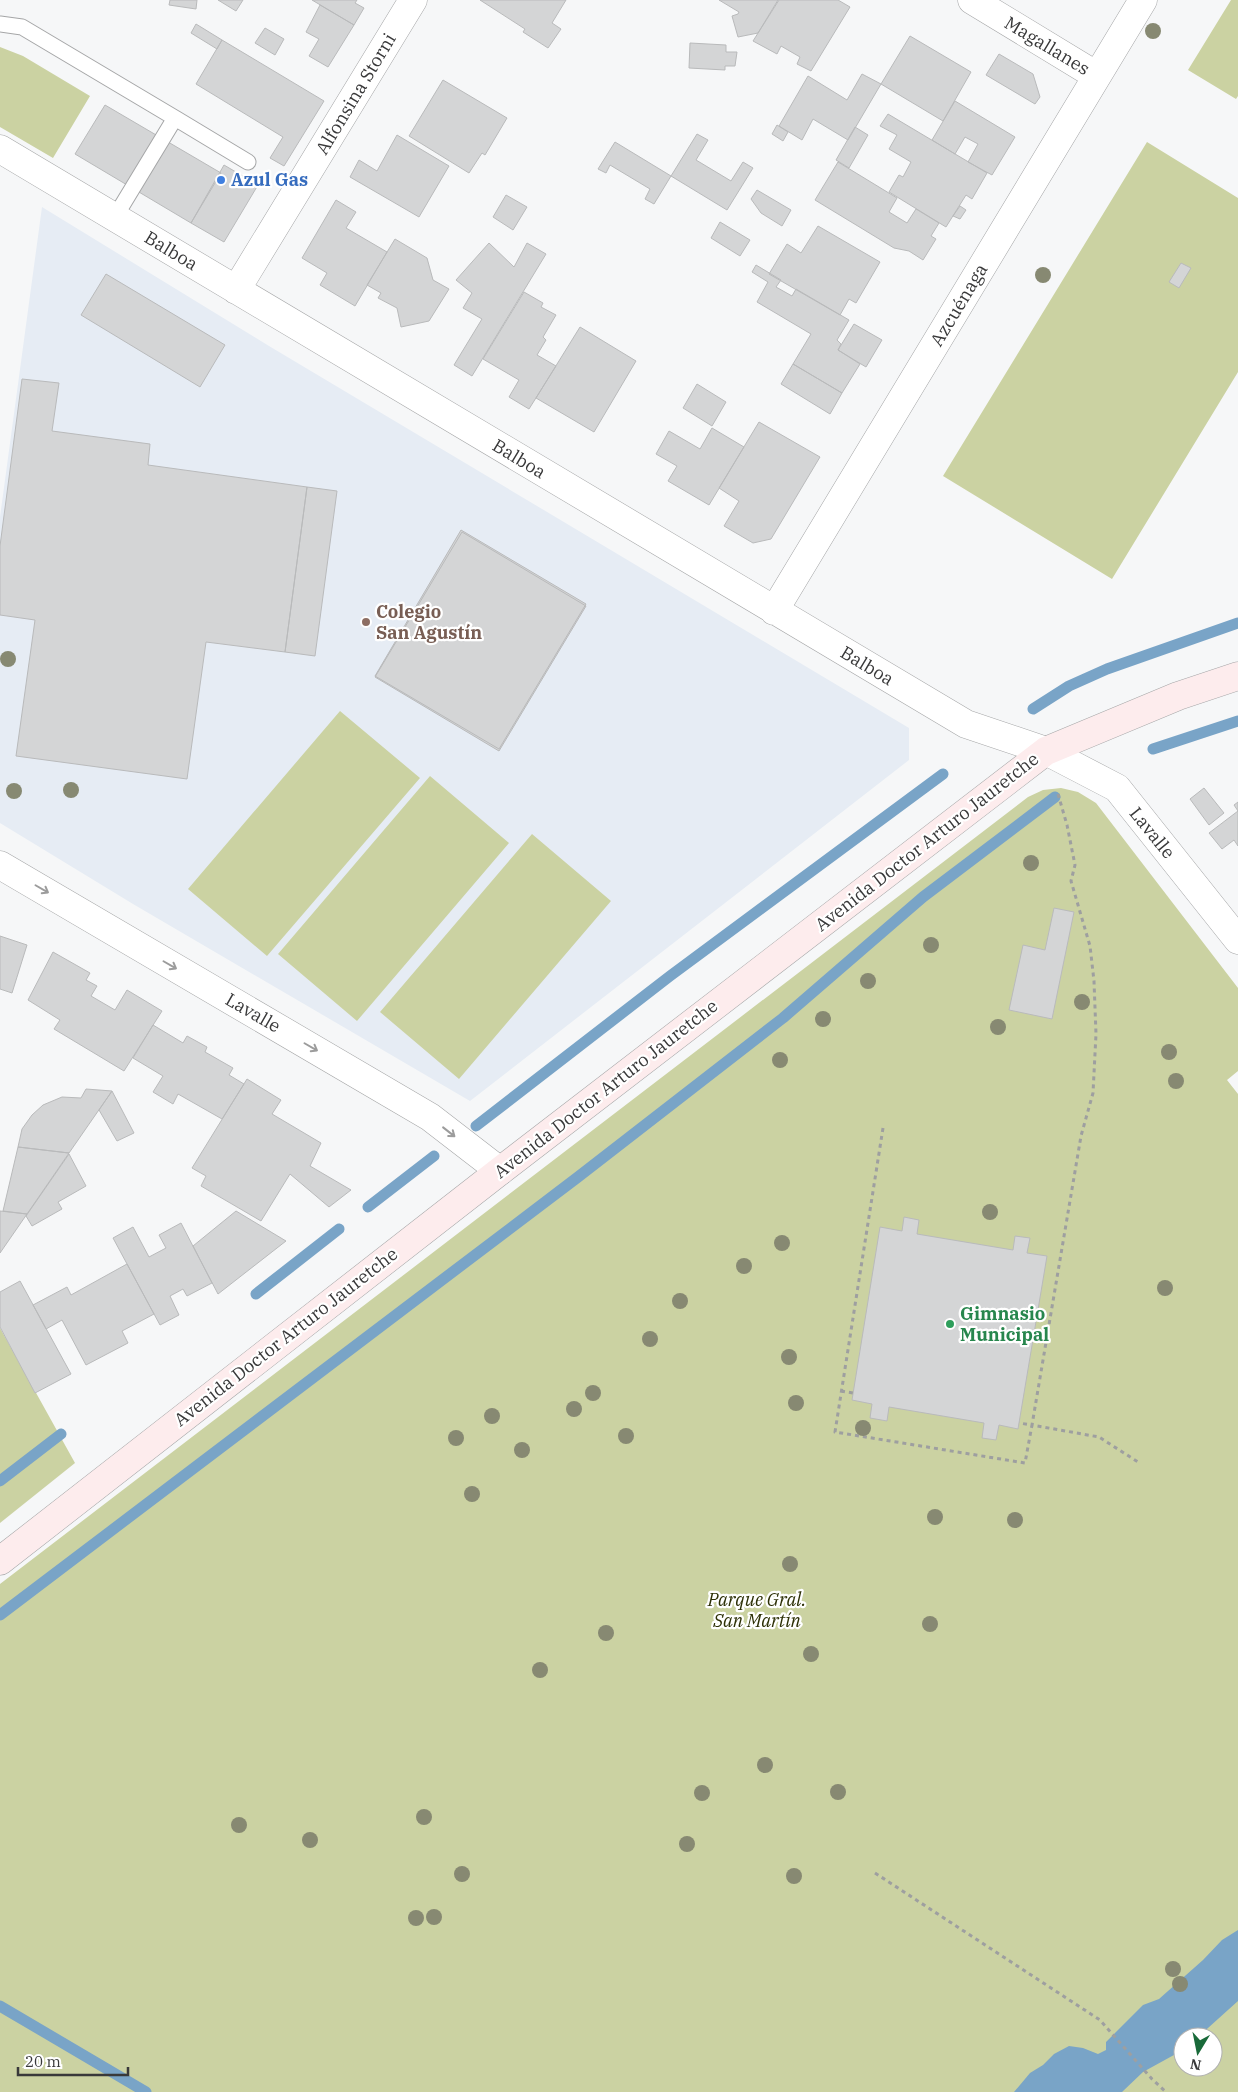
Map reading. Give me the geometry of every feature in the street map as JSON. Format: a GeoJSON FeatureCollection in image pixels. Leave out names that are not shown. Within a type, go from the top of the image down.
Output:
{"type":"FeatureCollection","features":[{"type":"Feature","properties":{"kind":"main road","name":"Avenida Doctor Arturo Jauretche"},"geometry":{"type":"LineString","coordinates":[[1,1559],[500,1171],[1046,751],[1178,696],[1238,676]]}},
{"type":"Feature","properties":{"kind":"street","name":"Alfonsina Storni"},"geometry":{"type":"LineString","coordinates":[[236,290],[413,0]]}},
{"type":"Feature","properties":{"kind":"street","name":"Magallanes"},"geometry":{"type":"LineString","coordinates":[[972,0],[1097,76]]}},
{"type":"Feature","properties":{"kind":"street","name":"Azcuénaga"},"geometry":{"type":"LineString","coordinates":[[774,611],[1143,0]]}},
{"type":"Feature","properties":{"kind":"street","name":"Balboa"},"geometry":{"type":"LineString","coordinates":[[0,149],[966,724],[1046,751]]}},
{"type":"Feature","properties":{"kind":"street","name":"Lavalle"},"geometry":{"type":"LineString","coordinates":[[1046,751],[1116,788],[1238,940]]}},
{"type":"Feature","properties":{"kind":"street","name":"Lavalle"},"geometry":{"type":"LineString","coordinates":[[0,865],[430,1117],[500,1171]]}},
{"type":"Feature","properties":{"kind":"lane"},"geometry":{"type":"LineString","coordinates":[[0,24],[22,27],[248,162]]}},
{"type":"Feature","properties":{"kind":"lane"},"geometry":{"type":"LineString","coordinates":[[115,218],[175,118]]}},
{"type":"Feature","properties":{"kind":"path"},"geometry":{"type":"LineString","coordinates":[[883,1128],[835,1432],[1025,1463],[1081,1136],[1093,1093],[1096,1034],[1094,981],[1090,946],[1071,882],[1075,865],[1067,825],[1057,792]]}},
{"type":"Feature","properties":{"kind":"path"},"geometry":{"type":"LineString","coordinates":[[841,1391],[853,1393]]}},
{"type":"Feature","properties":{"kind":"path"},"geometry":{"type":"LineString","coordinates":[[1019,1423],[1099,1437],[1138,1462]]}},
{"type":"Feature","properties":{"kind":"path"},"geometry":{"type":"LineString","coordinates":[[875,1873],[1100,2020],[1152,2079],[1166,2092]]}},
{"type":"Feature","properties":{"kind":"shaded area","name":"Colegio San Agustín"},"geometry":{"type":"Polygon","coordinates":[[[42,207],[269,346],[909,728],[909,760],[470,1101],[133,904],[0,823],[0,517],[42,207]]]}},
{"type":"Feature","properties":{"kind":"green space"},"geometry":{"type":"Polygon","coordinates":[[[1231,0],[1238,0],[1238,96],[1236,99],[1188,70],[1231,0]]]}},
{"type":"Feature","properties":{"kind":"green space"},"geometry":{"type":"Polygon","coordinates":[[[0,47],[23,56],[90,96],[53,158],[0,127],[0,47]]]}},
{"type":"Feature","properties":{"kind":"green space"},"geometry":{"type":"Polygon","coordinates":[[[1147,142],[1238,198],[1238,372],[1112,579],[943,476],[1147,142]]]}},
{"type":"Feature","properties":{"kind":"green space"},"geometry":{"type":"Polygon","coordinates":[[[340,711],[420,778],[267,956],[188,889],[340,711]]]}},
{"type":"Feature","properties":{"kind":"green space"},"geometry":{"type":"Polygon","coordinates":[[[430,776],[509,843],[357,1021],[278,954],[430,776]]]}},
{"type":"Feature","properties":{"kind":"green space","name":"Parque Gral. San Martín"},"geometry":{"type":"Polygon","coordinates":[[[1061,788],[1078,792],[1096,803],[1238,988],[1238,1071],[1227,1080],[1238,1094],[1238,2092],[0,2092],[0,1584],[1028,797],[1043,790],[1061,788]]]}},
{"type":"Feature","properties":{"kind":"green space"},"geometry":{"type":"Polygon","coordinates":[[[532,834],[611,901],[459,1079],[380,1012],[532,834]]]}},
{"type":"Feature","properties":{"kind":"green space"},"geometry":{"type":"Polygon","coordinates":[[[0,1328],[75,1463],[0,1523],[0,1328]]]}},
{"type":"Feature","properties":{"kind":"water"},"geometry":{"type":"Polygon","coordinates":[[[1238,1930],[1238,2001],[1209,2027],[1173,2027],[1173,2056],[1143,2072],[1122,2092],[1014,2092],[1030,2073],[1043,2065],[1054,2054],[1069,2046],[1083,2048],[1098,2054],[1106,2050],[1106,2042],[1143,2005],[1159,1999],[1203,1960],[1222,1940],[1238,1930]]]}},
{"type":"Feature","properties":{"kind":"building"},"geometry":{"type":"Polygon","coordinates":[[[170,0],[197,0],[196,9],[169,5],[170,0]]]}},
{"type":"Feature","properties":{"kind":"building"},"geometry":{"type":"Polygon","coordinates":[[[218,0],[243,0],[236,11],[218,0]]]}},
{"type":"Feature","properties":{"kind":"building"},"geometry":{"type":"Polygon","coordinates":[[[312,0],[357,0],[355,3],[364,8],[354,25],[312,0]]]}},
{"type":"Feature","properties":{"kind":"building"},"geometry":{"type":"Polygon","coordinates":[[[480,0],[566,0],[552,23],[561,29],[548,48],[523,32],[525,29],[480,0]]]}},
{"type":"Feature","properties":{"kind":"building"},"geometry":{"type":"Polygon","coordinates":[[[719,0],[778,0],[758,33],[738,37],[732,16],[739,12],[719,0]]]}},
{"type":"Feature","properties":{"kind":"building"},"geometry":{"type":"Polygon","coordinates":[[[779,0],[838,0],[850,7],[811,71],[797,64],[800,57],[781,46],[777,54],[753,41],[779,0]]]}},
{"type":"Feature","properties":{"kind":"building"},"geometry":{"type":"Polygon","coordinates":[[[320,5],[354,25],[328,67],[309,56],[319,39],[306,32],[320,5]]]}},
{"type":"Feature","properties":{"kind":"building"},"geometry":{"type":"Polygon","coordinates":[[[196,24],[222,40],[217,49],[191,33],[196,24]]]}},
{"type":"Feature","properties":{"kind":"building"},"geometry":{"type":"Polygon","coordinates":[[[265,28],[284,39],[275,55],[255,43],[265,28]]]}},
{"type":"Feature","properties":{"kind":"building"},"geometry":{"type":"Polygon","coordinates":[[[910,36],[971,72],[943,121],[881,84],[910,36]]]}},
{"type":"Feature","properties":{"kind":"building"},"geometry":{"type":"Polygon","coordinates":[[[222,40],[324,101],[284,166],[270,158],[283,137],[196,84],[222,40]]]}},
{"type":"Feature","properties":{"kind":"building"},"geometry":{"type":"Polygon","coordinates":[[[690,43],[726,45],[726,52],[737,52],[735,66],[725,66],[725,70],[689,68],[690,43]]]}},
{"type":"Feature","properties":{"kind":"building"},"geometry":{"type":"Polygon","coordinates":[[[999,54],[1033,74],[1040,97],[1035,104],[986,75],[999,54]]]}},
{"type":"Feature","properties":{"kind":"building"},"geometry":{"type":"Polygon","coordinates":[[[862,74],[881,84],[848,140],[813,119],[802,140],[779,126],[808,76],[847,100],[862,74]]]}},
{"type":"Feature","properties":{"kind":"building"},"geometry":{"type":"Polygon","coordinates":[[[443,80],[507,118],[485,155],[482,153],[469,173],[409,136],[443,80]]]}},
{"type":"Feature","properties":{"kind":"building"},"geometry":{"type":"Polygon","coordinates":[[[955,101],[1015,137],[992,175],[968,162],[978,144],[965,137],[955,154],[932,140],[955,101]]]}},
{"type":"Feature","properties":{"kind":"building"},"geometry":{"type":"Polygon","coordinates":[[[105,105],[221,173],[191,223],[75,154],[105,105]]]}},
{"type":"Feature","properties":{"kind":"building"},"geometry":{"type":"Polygon","coordinates":[[[888,114],[987,173],[972,199],[966,195],[946,227],[889,192],[899,175],[903,177],[911,162],[889,149],[897,135],[880,126],[888,114]]]}},
{"type":"Feature","properties":{"kind":"building"},"geometry":{"type":"Polygon","coordinates":[[[777,125],[788,132],[783,141],[772,134],[777,125]]]}},
{"type":"Feature","properties":{"kind":"building"},"geometry":{"type":"Polygon","coordinates":[[[855,127],[868,135],[849,168],[836,160],[855,127]]]}},
{"type":"Feature","properties":{"kind":"building"},"geometry":{"type":"Polygon","coordinates":[[[697,134],[708,140],[696,160],[731,181],[743,162],[753,168],[727,210],[671,176],[697,134]]]}},
{"type":"Feature","properties":{"kind":"building"},"geometry":{"type":"Polygon","coordinates":[[[397,135],[449,166],[419,217],[350,177],[359,160],[377,171],[397,135]]]}},
{"type":"Feature","properties":{"kind":"building"},"geometry":{"type":"Polygon","coordinates":[[[615,142],[671,176],[654,204],[645,199],[650,189],[610,165],[606,173],[598,169],[615,142]]]}},
{"type":"Feature","properties":{"kind":"building"},"geometry":{"type":"Polygon","coordinates":[[[838,162],[897,198],[889,212],[907,223],[916,209],[939,223],[931,236],[936,239],[923,260],[909,251],[894,248],[815,200],[838,162]]]}},
{"type":"Feature","properties":{"kind":"building"},"geometry":{"type":"Polygon","coordinates":[[[224,165],[258,185],[224,242],[191,223],[224,165]]]}},
{"type":"Feature","properties":{"kind":"building"},"geometry":{"type":"Polygon","coordinates":[[[757,190],[791,210],[782,226],[761,213],[751,199],[757,190]]]}},
{"type":"Feature","properties":{"kind":"building"},"geometry":{"type":"Polygon","coordinates":[[[506,195],[527,207],[513,230],[493,217],[506,195]]]}},
{"type":"Feature","properties":{"kind":"building"},"geometry":{"type":"Polygon","coordinates":[[[336,200],[356,212],[346,228],[387,252],[355,306],[320,285],[327,273],[302,258],[336,200]]]}},
{"type":"Feature","properties":{"kind":"building"},"geometry":{"type":"Polygon","coordinates":[[[960,206],[966,210],[960,219],[953,216],[960,206]]]}},
{"type":"Feature","properties":{"kind":"building"},"geometry":{"type":"Polygon","coordinates":[[[720,222],[750,240],[740,256],[711,238],[720,222]]]}},
{"type":"Feature","properties":{"kind":"building"},"geometry":{"type":"Polygon","coordinates":[[[818,226],[880,262],[856,303],[849,299],[840,315],[769,274],[787,244],[801,253],[818,226]]]}},
{"type":"Feature","properties":{"kind":"building"},"geometry":{"type":"Polygon","coordinates":[[[395,239],[427,258],[433,280],[449,289],[429,321],[401,327],[397,308],[378,298],[381,293],[367,285],[395,239]]]}},
{"type":"Feature","properties":{"kind":"building"},"geometry":{"type":"Polygon","coordinates":[[[489,243],[514,267],[527,243],[546,254],[472,376],[454,365],[482,319],[463,308],[472,293],[456,280],[489,243]]]}},
{"type":"Feature","properties":{"kind":"building"},"geometry":{"type":"Polygon","coordinates":[[[1181,263],[1191,268],[1179,288],[1169,282],[1181,263]]]}},
{"type":"Feature","properties":{"kind":"building"},"geometry":{"type":"Polygon","coordinates":[[[756,265],[781,280],[776,287],[792,296],[796,289],[849,320],[837,340],[841,344],[838,350],[860,364],[842,393],[793,364],[811,334],[757,302],[768,282],[752,272],[756,265]]]}},
{"type":"Feature","properties":{"kind":"building"},"geometry":{"type":"Polygon","coordinates":[[[106,274],[225,345],[200,387],[81,315],[106,274]]]}},
{"type":"Feature","properties":{"kind":"building"},"geometry":{"type":"Polygon","coordinates":[[[524,292],[543,303],[541,307],[556,315],[543,337],[546,340],[537,355],[556,366],[529,409],[509,397],[519,380],[483,359],[524,292]]]}},
{"type":"Feature","properties":{"kind":"building"},"geometry":{"type":"Polygon","coordinates":[[[854,324],[882,340],[866,367],[838,350],[854,324]]]}},
{"type":"Feature","properties":{"kind":"building"},"geometry":{"type":"Polygon","coordinates":[[[580,327],[636,361],[594,432],[536,398],[580,327]]]}},
{"type":"Feature","properties":{"kind":"building"},"geometry":{"type":"Polygon","coordinates":[[[793,364],[842,393],[830,414],[781,384],[793,364]]]}},
{"type":"Feature","properties":{"kind":"building"},"geometry":{"type":"Polygon","coordinates":[[[22,379],[59,383],[52,431],[150,444],[148,465],[307,487],[285,652],[206,642],[187,779],[16,756],[35,620],[0,615],[0,546],[22,379]]]}},
{"type":"Feature","properties":{"kind":"building"},"geometry":{"type":"Polygon","coordinates":[[[697,384],[726,402],[712,426],[683,408],[697,384]]]}},
{"type":"Feature","properties":{"kind":"building"},"geometry":{"type":"Polygon","coordinates":[[[759,422],[820,457],[771,539],[753,543],[724,526],[739,501],[719,488],[759,422]]]}},
{"type":"Feature","properties":{"kind":"building"},"geometry":{"type":"Polygon","coordinates":[[[712,428],[744,447],[709,505],[668,481],[677,466],[656,454],[669,431],[700,449],[712,428]]]}},
{"type":"Feature","properties":{"kind":"building"},"geometry":{"type":"Polygon","coordinates":[[[307,487],[337,491],[315,656],[285,652],[307,487]]]}},
{"type":"Feature","properties":{"kind":"building"},"geometry":{"type":"Polygon","coordinates":[[[461,530],[586,604],[499,749],[375,676],[461,530]]]}},
{"type":"Feature","properties":{"kind":"building"},"geometry":{"type":"Polygon","coordinates":[[[462,532],[586,606],[499,751],[375,677],[462,532]]]}},
{"type":"Feature","properties":{"kind":"building"},"geometry":{"type":"Polygon","coordinates":[[[1204,788],[1224,813],[1209,825],[1190,799],[1204,788]]]}},
{"type":"Feature","properties":{"kind":"building"},"geometry":{"type":"Polygon","coordinates":[[[1238,802],[1238,811],[1234,805],[1238,802]]]}},
{"type":"Feature","properties":{"kind":"building"},"geometry":{"type":"Polygon","coordinates":[[[1238,811],[1238,846],[1234,840],[1222,849],[1209,833],[1238,811]]]}},
{"type":"Feature","properties":{"kind":"building"},"geometry":{"type":"Polygon","coordinates":[[[1054,908],[1074,912],[1052,1019],[1009,1010],[1023,945],[1045,950],[1054,908]]]}},
{"type":"Feature","properties":{"kind":"building"},"geometry":{"type":"Polygon","coordinates":[[[0,936],[27,945],[12,993],[0,989],[0,936]]]}},
{"type":"Feature","properties":{"kind":"building"},"geometry":{"type":"Polygon","coordinates":[[[53,952],[90,973],[86,980],[97,986],[91,996],[115,1010],[127,990],[162,1011],[124,1071],[54,1029],[60,1020],[28,1000],[53,952]]]}},
{"type":"Feature","properties":{"kind":"building"},"geometry":{"type":"Polygon","coordinates":[[[153,1025],[183,1043],[187,1036],[207,1047],[205,1052],[233,1068],[229,1075],[244,1084],[222,1119],[178,1094],[173,1104],[153,1092],[163,1076],[133,1058],[153,1025]]]}},
{"type":"Feature","properties":{"kind":"building"},"geometry":{"type":"Polygon","coordinates":[[[247,1079],[281,1100],[272,1114],[321,1143],[310,1166],[351,1190],[329,1207],[290,1174],[261,1221],[201,1186],[206,1176],[192,1168],[247,1079]]]}},
{"type":"Feature","properties":{"kind":"building"},"geometry":{"type":"Polygon","coordinates":[[[86,1089],[112,1091],[69,1153],[18,1147],[22,1129],[32,1115],[43,1105],[62,1097],[81,1098],[86,1089]]]}},
{"type":"Feature","properties":{"kind":"building"},"geometry":{"type":"Polygon","coordinates":[[[112,1091],[134,1133],[117,1141],[99,1110],[112,1091]]]}},
{"type":"Feature","properties":{"kind":"building"},"geometry":{"type":"Polygon","coordinates":[[[18,1147],[69,1153],[27,1214],[3,1211],[18,1147]]]}},
{"type":"Feature","properties":{"kind":"building"},"geometry":{"type":"Polygon","coordinates":[[[69,1154],[86,1186],[58,1202],[62,1209],[32,1226],[26,1216],[69,1154]]]}},
{"type":"Feature","properties":{"kind":"building"},"geometry":{"type":"Polygon","coordinates":[[[0,1211],[27,1214],[0,1253],[0,1211]]]}},
{"type":"Feature","properties":{"kind":"building"},"geometry":{"type":"Polygon","coordinates":[[[236,1211],[286,1241],[218,1294],[193,1246],[236,1211]]]}},
{"type":"Feature","properties":{"kind":"building","name":"Gimnasio Municipal"},"geometry":{"type":"Polygon","coordinates":[[[904,1217],[919,1220],[917,1234],[1013,1250],[1015,1236],[1030,1238],[1027,1253],[1047,1256],[1018,1429],[999,1425],[996,1440],[982,1438],[984,1423],[889,1407],[887,1421],[870,1418],[872,1404],[852,1400],[880,1227],[902,1231],[904,1217]]]}},
{"type":"Feature","properties":{"kind":"building"},"geometry":{"type":"Polygon","coordinates":[[[181,1223],[212,1283],[187,1296],[183,1289],[170,1296],[179,1315],[160,1325],[113,1238],[133,1227],[149,1257],[166,1248],[159,1235],[181,1223]]]}},
{"type":"Feature","properties":{"kind":"building"},"geometry":{"type":"Polygon","coordinates":[[[127,1264],[154,1314],[122,1331],[128,1343],[86,1365],[62,1320],[46,1329],[33,1305],[67,1287],[71,1295],[127,1264]]]}},
{"type":"Feature","properties":{"kind":"building"},"geometry":{"type":"Polygon","coordinates":[[[20,1281],[71,1374],[35,1393],[0,1327],[0,1292],[20,1281]]]}},
{"type":"Feature","properties":{"kind":"waterway"},"geometry":{"type":"LineString","coordinates":[[1033,709],[1069,686],[1107,669],[1238,623]]}},
{"type":"Feature","properties":{"kind":"waterway"},"geometry":{"type":"LineString","coordinates":[[1153,749],[1238,721]]}},
{"type":"Feature","properties":{"kind":"waterway"},"geometry":{"type":"LineString","coordinates":[[476,1126],[670,976],[943,774]]}},
{"type":"Feature","properties":{"kind":"waterway"},"geometry":{"type":"LineString","coordinates":[[0,1615],[578,1177],[783,1018],[923,897],[1055,797]]}},
{"type":"Feature","properties":{"kind":"waterway"},"geometry":{"type":"LineString","coordinates":[[368,1207],[434,1156]]}},
{"type":"Feature","properties":{"kind":"waterway"},"geometry":{"type":"LineString","coordinates":[[256,1294],[339,1229]]}},
{"type":"Feature","properties":{"kind":"waterway"},"geometry":{"type":"LineString","coordinates":[[0,1481],[61,1434]]}},
{"type":"Feature","properties":{"kind":"waterway"},"geometry":{"type":"LineString","coordinates":[[0,2006],[146,2092]]}},
{"type":"Feature","properties":{"kind":"place","name":"Azul Gas"},"geometry":{"type":"Point","coordinates":[221,180]}},
{"type":"Feature","properties":{"kind":"place","name":"Colegio San Agustín"},"geometry":{"type":"Point","coordinates":[366,622]}},
{"type":"Feature","properties":{"kind":"place","name":"Gimnasio Municipal"},"geometry":{"type":"Point","coordinates":[950,1324]}}]}
